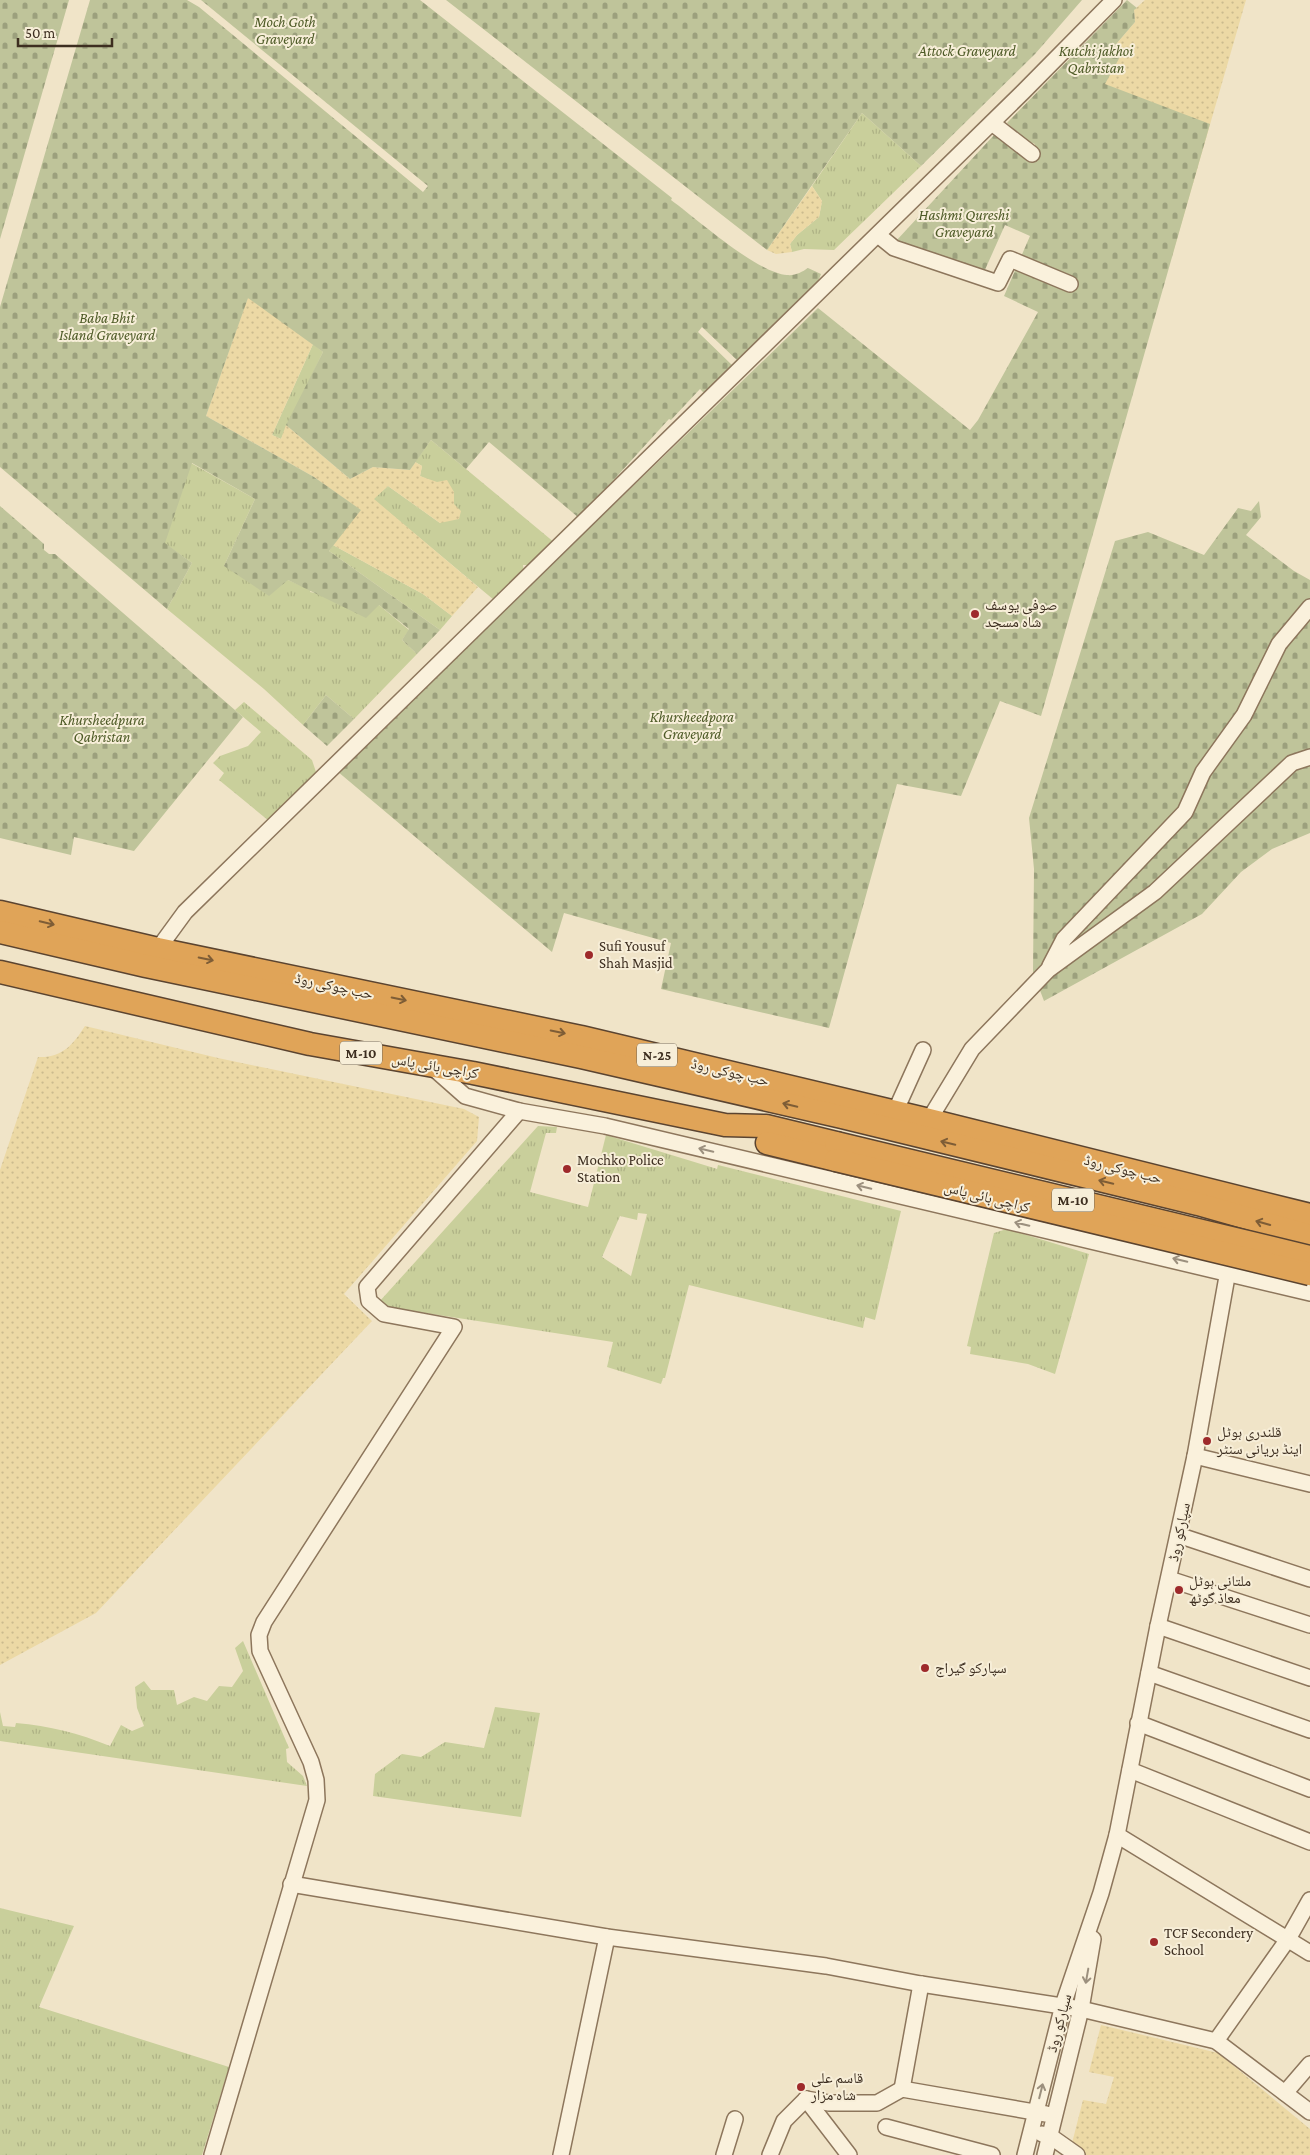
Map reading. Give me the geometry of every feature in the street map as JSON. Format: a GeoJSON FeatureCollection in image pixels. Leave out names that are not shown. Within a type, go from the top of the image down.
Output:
{"type":"FeatureCollection","features":[{"type":"Feature","properties":{"kind":"highway","name":"حب چوکی روڈ"},"geometry":{"type":"LineString","coordinates":[[0,912],[158,949],[568,1034],[929,1120],[1235,1206],[1310,1215]]}},
{"type":"Feature","properties":{"kind":"highway"},"geometry":{"type":"LineString","coordinates":[[0,932],[146,966],[582,1057],[1235,1206],[1310,1236]]}},
{"type":"Feature","properties":{"kind":"highway","name":"کراچی بائی پاس"},"geometry":{"type":"LineString","coordinates":[[0,972],[310,1044],[430,1065],[725,1125],[764,1142],[836,1152],[1310,1257]]}},
{"type":"Feature","properties":{"kind":"highway","name":"کراچی بائی پاس"},"geometry":{"type":"LineString","coordinates":[[836,1152],[1310,1274]]}},
{"type":"Feature","properties":{"kind":"street"},"geometry":{"type":"LineString","coordinates":[[158,949],[185,912],[878,235],[1114,0]]}},
{"type":"Feature","properties":{"kind":"street"},"geometry":{"type":"LineString","coordinates":[[992,123],[1032,154]]}},
{"type":"Feature","properties":{"kind":"street"},"geometry":{"type":"LineString","coordinates":[[878,235],[894,248],[998,282],[1010,259],[1070,284]]}},
{"type":"Feature","properties":{"kind":"street"},"geometry":{"type":"LineString","coordinates":[[1048,970],[1064,939],[1185,812],[1203,772],[1244,715],[1279,644],[1310,607]]}},
{"type":"Feature","properties":{"kind":"street"},"geometry":{"type":"LineString","coordinates":[[929,1120],[972,1049],[1048,970],[1155,892],[1292,763],[1310,757]]}},
{"type":"Feature","properties":{"kind":"street"},"geometry":{"type":"LineString","coordinates":[[895,1112],[923,1050]]}},
{"type":"Feature","properties":{"kind":"street"},"geometry":{"type":"LineString","coordinates":[[430,1065],[465,1096],[519,1111],[605,1126],[1310,1292]]}},
{"type":"Feature","properties":{"kind":"street"},"geometry":{"type":"LineString","coordinates":[[212,2155],[317,1800],[316,1780],[311,1762],[260,1651],[259,1635],[264,1622],[454,1327],[384,1314],[369,1301],[367,1287],[519,1111]]}},
{"type":"Feature","properties":{"kind":"street","name":"سپارکو روڈ"},"geometry":{"type":"LineString","coordinates":[[1025,2155],[1063,2005],[1117,1835],[1138,1723],[1195,1456],[1228,1272],[1235,1206]]}},
{"type":"Feature","properties":{"kind":"street"},"geometry":{"type":"LineString","coordinates":[[1195,1456],[1310,1484]]}},
{"type":"Feature","properties":{"kind":"street"},"geometry":{"type":"LineString","coordinates":[[1178,1535],[1310,1579]]}},
{"type":"Feature","properties":{"kind":"street"},"geometry":{"type":"LineString","coordinates":[[1169,1580],[1310,1625]]}},
{"type":"Feature","properties":{"kind":"street"},"geometry":{"type":"LineString","coordinates":[[1158,1626],[1310,1678]]}},
{"type":"Feature","properties":{"kind":"street"},"geometry":{"type":"LineString","coordinates":[[1149,1673],[1310,1730]]}},
{"type":"Feature","properties":{"kind":"street"},"geometry":{"type":"LineString","coordinates":[[1138,1723],[1310,1789]]}},
{"type":"Feature","properties":{"kind":"street"},"geometry":{"type":"LineString","coordinates":[[1130,1770],[1310,1842]]}},
{"type":"Feature","properties":{"kind":"street"},"geometry":{"type":"LineString","coordinates":[[1117,1835],[1310,1953]]}},
{"type":"Feature","properties":{"kind":"street"},"geometry":{"type":"LineString","coordinates":[[291,1884],[607,1937],[826,1966],[921,1984],[1081,2009],[1216,2041],[1310,2112]]}},
{"type":"Feature","properties":{"kind":"street","name":"سپارکو روڈ"},"geometry":{"type":"LineString","coordinates":[[1045,2155],[1081,2009],[1100,1893]]}},
{"type":"Feature","properties":{"kind":"street"},"geometry":{"type":"LineString","coordinates":[[1216,2041],[1288,1939],[1310,1900]]}},
{"type":"Feature","properties":{"kind":"street"},"geometry":{"type":"LineString","coordinates":[[561,2155],[607,1937]]}},
{"type":"Feature","properties":{"kind":"street"},"geometry":{"type":"LineString","coordinates":[[902,2089],[921,1984]]}},
{"type":"Feature","properties":{"kind":"street"},"geometry":{"type":"LineString","coordinates":[[1285,2093],[1310,2064]]}},
{"type":"Feature","properties":{"kind":"street"},"geometry":{"type":"LineString","coordinates":[[806,2098],[829,2103],[877,2103],[902,2089],[1055,2115]]}},
{"type":"Feature","properties":{"kind":"street"},"geometry":{"type":"LineString","coordinates":[[806,2098],[840,2152]]}},
{"type":"Feature","properties":{"kind":"street"},"geometry":{"type":"LineString","coordinates":[[770,2155],[784,2122],[806,2098]]}},
{"type":"Feature","properties":{"kind":"street"},"geometry":{"type":"LineString","coordinates":[[724,2155],[735,2119]]}},
{"type":"Feature","properties":{"kind":"street"},"geometry":{"type":"LineString","coordinates":[[886,2127],[992,2155]]}},
{"type":"Feature","properties":{"kind":"street"},"geometry":{"type":"LineString","coordinates":[[1031,2130],[1050,2136],[1077,2155]]}},
{"type":"Feature","properties":{"kind":"green space"},"geometry":{"type":"Polygon","coordinates":[[[0,0],[69,0],[0,239],[0,0]]]}},
{"type":"Feature","properties":{"kind":"green space"},"geometry":{"type":"Polygon","coordinates":[[[90,0],[187,0],[199,7],[423,192],[428,186],[201,0],[420,0],[728,244],[774,272],[793,275],[808,268],[821,274],[818,282],[739,362],[702,327],[698,332],[734,367],[707,396],[700,389],[671,420],[669,419],[579,518],[489,442],[466,469],[431,440],[410,470],[373,467],[350,479],[286,425],[323,352],[248,298],[206,416],[314,477],[361,510],[329,551],[440,630],[417,654],[402,640],[409,629],[379,605],[366,618],[288,580],[269,596],[224,566],[255,499],[192,463],[165,543],[192,563],[167,609],[0,467],[0,307],[90,0]]]}},
{"type":"Feature","properties":{"kind":"green space","name":"Attock Graveyard"},"geometry":{"type":"Polygon","coordinates":[[[446,0],[1082,0],[1035,54],[921,166],[862,113],[767,250],[446,0]]]}},
{"type":"Feature","properties":{"kind":"green space","name":"Khursheedpora Graveyard"},"geometry":{"type":"Polygon","coordinates":[[[1127,0],[1137,8],[1134,10],[1135,22],[1117,43],[1121,55],[1105,84],[1210,124],[1041,716],[1000,701],[961,796],[897,784],[829,1028],[661,989],[671,943],[564,913],[552,952],[337,771],[818,308],[970,430],[978,420],[1038,312],[1004,296],[1030,236],[1005,225],[984,272],[896,241],[994,135],[1031,158],[1035,144],[1028,141],[1007,123],[1127,0]]]}},
{"type":"Feature","properties":{"kind":"green space"},"geometry":{"type":"Polygon","coordinates":[[[862,113],[921,166],[834,250],[804,249],[792,252],[790,244],[797,235],[819,217],[822,201],[812,186],[862,113]]]}},
{"type":"Feature","properties":{"kind":"green space"},"geometry":{"type":"Polygon","coordinates":[[[313,344],[323,352],[281,439],[272,435],[313,344]]]}},
{"type":"Feature","properties":{"kind":"green space"},"geometry":{"type":"Polygon","coordinates":[[[431,440],[555,543],[531,565],[523,565],[524,573],[494,600],[373,499],[388,486],[440,523],[454,504],[454,492],[420,476],[422,466],[415,462],[431,440]]]}},
{"type":"Feature","properties":{"kind":"green space"},"geometry":{"type":"Polygon","coordinates":[[[191,463],[255,499],[224,566],[288,580],[311,590],[310,592],[379,605],[409,630],[402,640],[417,654],[354,719],[326,695],[303,725],[264,689],[167,609],[192,563],[164,543],[191,463]]]}},
{"type":"Feature","properties":{"kind":"green space"},"geometry":{"type":"Polygon","coordinates":[[[1259,501],[1261,517],[1246,535],[1294,571],[1310,580],[1310,833],[1272,849],[1241,872],[1202,914],[1044,1001],[1033,972],[1034,869],[1029,818],[1115,541],[1148,532],[1204,555],[1238,508],[1251,511],[1259,501]]]}},
{"type":"Feature","properties":{"kind":"green space","name":"Khursheedpura Qabristan"},"geometry":{"type":"Polygon","coordinates":[[[0,506],[44,544],[44,550],[49,554],[55,554],[243,717],[134,851],[74,837],[71,855],[0,838],[0,506]]]}},
{"type":"Feature","properties":{"kind":"green space"},"geometry":{"type":"Polygon","coordinates":[[[333,545],[423,594],[452,616],[440,630],[329,551],[333,545]]]}},
{"type":"Feature","properties":{"kind":"green space"},"geometry":{"type":"Polygon","coordinates":[[[326,695],[354,719],[327,746],[303,725],[326,695]]]}},
{"type":"Feature","properties":{"kind":"green space"},"geometry":{"type":"Polygon","coordinates":[[[244,702],[312,760],[316,772],[269,821],[219,780],[224,773],[213,763],[220,756],[248,746],[261,732],[235,710],[244,702]]]}},
{"type":"Feature","properties":{"kind":"green space"},"geometry":{"type":"Polygon","coordinates":[[[538,1126],[557,1127],[556,1133],[546,1133],[530,1192],[588,1207],[606,1135],[717,1169],[718,1165],[901,1211],[875,1320],[865,1317],[863,1328],[689,1285],[665,1378],[663,1378],[661,1384],[607,1367],[613,1342],[380,1306],[379,1302],[538,1126]],[[638,1213],[637,1220],[620,1216],[602,1257],[631,1276],[647,1214],[638,1213]]]}},
{"type":"Feature","properties":{"kind":"green space"},"geometry":{"type":"Polygon","coordinates":[[[1007,1229],[1089,1254],[1055,1374],[1028,1364],[970,1354],[971,1347],[967,1346],[994,1233],[1007,1229]]]}},
{"type":"Feature","properties":{"kind":"green space"},"geometry":{"type":"Polygon","coordinates":[[[243,1641],[289,1748],[286,1749],[287,1762],[303,1776],[307,1786],[0,1741],[0,1712],[3,1726],[15,1727],[16,1723],[52,1728],[87,1737],[110,1746],[121,1725],[132,1731],[144,1726],[137,1708],[135,1687],[144,1681],[151,1690],[174,1690],[177,1705],[194,1697],[207,1701],[219,1686],[232,1687],[243,1671],[235,1648],[243,1641]]]}},
{"type":"Feature","properties":{"kind":"green space"},"geometry":{"type":"Polygon","coordinates":[[[495,1707],[540,1713],[521,1817],[373,1796],[375,1774],[402,1754],[421,1757],[445,1742],[484,1748],[495,1707]]]}},
{"type":"Feature","properties":{"kind":"green space"},"geometry":{"type":"Polygon","coordinates":[[[0,1908],[74,1926],[39,2007],[229,2067],[202,2155],[0,2155],[0,1908]]]}},
{"type":"Feature","properties":{"kind":"sand"},"geometry":{"type":"Polygon","coordinates":[[[1145,0],[1246,0],[1172,256],[1031,158],[1035,144],[1007,123],[1064,65],[1117,43],[1135,22],[1134,10],[1145,0]]]}},
{"type":"Feature","properties":{"kind":"sand"},"geometry":{"type":"Polygon","coordinates":[[[812,186],[822,201],[819,217],[797,235],[790,244],[792,252],[776,254],[767,250],[812,186]]]}},
{"type":"Feature","properties":{"kind":"sand"},"geometry":{"type":"Polygon","coordinates":[[[248,297],[313,344],[272,435],[281,439],[286,425],[350,479],[373,467],[410,470],[415,462],[422,466],[420,476],[437,482],[447,480],[454,492],[454,504],[461,511],[459,519],[440,523],[388,486],[374,499],[478,587],[452,616],[423,594],[333,545],[360,510],[314,477],[206,416],[248,297]]]}},
{"type":"Feature","properties":{"kind":"sand"},"geometry":{"type":"Polygon","coordinates":[[[85,1026],[218,1058],[464,1109],[479,1117],[477,1141],[344,1294],[372,1321],[96,1613],[0,1665],[0,1170],[38,1057],[60,1053],[76,1039],[85,1026]]]}},
{"type":"Feature","properties":{"kind":"sand"},"geometry":{"type":"Polygon","coordinates":[[[1101,2025],[1218,2053],[1310,2129],[1310,2155],[1083,2155],[1071,2147],[1083,2100],[1106,2104],[1114,2077],[1089,2072],[1101,2025]]]}},
{"type":"Feature","properties":{"kind":"place","name":"صوفی یوسف شاہ مسجد"},"geometry":{"type":"Point","coordinates":[975,614]}},
{"type":"Feature","properties":{"kind":"place","name":"Sufi Yousuf Shah Masjid"},"geometry":{"type":"Point","coordinates":[589,955]}},
{"type":"Feature","properties":{"kind":"place","name":"Mochko Police Station"},"geometry":{"type":"Point","coordinates":[567,1169]}},
{"type":"Feature","properties":{"kind":"place","name":"قلندری ہوٹل اینڈ بریانی سنٹر"},"geometry":{"type":"Point","coordinates":[1207,1441]}},
{"type":"Feature","properties":{"kind":"place","name":"ملتانی ہوٹل معاذ گوٹھ"},"geometry":{"type":"Point","coordinates":[1179,1590]}},
{"type":"Feature","properties":{"kind":"place","name":"سپارکو گیراج"},"geometry":{"type":"Point","coordinates":[925,1668]}},
{"type":"Feature","properties":{"kind":"place","name":"TCF Secondery School"},"geometry":{"type":"Point","coordinates":[1154,1942]}},
{"type":"Feature","properties":{"kind":"place","name":"قاسم علی شاہ مزار"},"geometry":{"type":"Point","coordinates":[801,2087]}},
{"type":"Feature","properties":{"kind":"park label","name":"Moch Goth Graveyard"},"geometry":{"type":"Point","coordinates":[285,30]}},
{"type":"Feature","properties":{"kind":"park label","name":"Kutchi jakhoi Qabristan"},"geometry":{"type":"Point","coordinates":[1096,60]}},
{"type":"Feature","properties":{"kind":"park label","name":"Hashmi Qureshi Graveyard"},"geometry":{"type":"Point","coordinates":[964,224]}},
{"type":"Feature","properties":{"kind":"park label","name":"Baba Bhit Island Graveyard"},"geometry":{"type":"Point","coordinates":[107,326]}}]}
